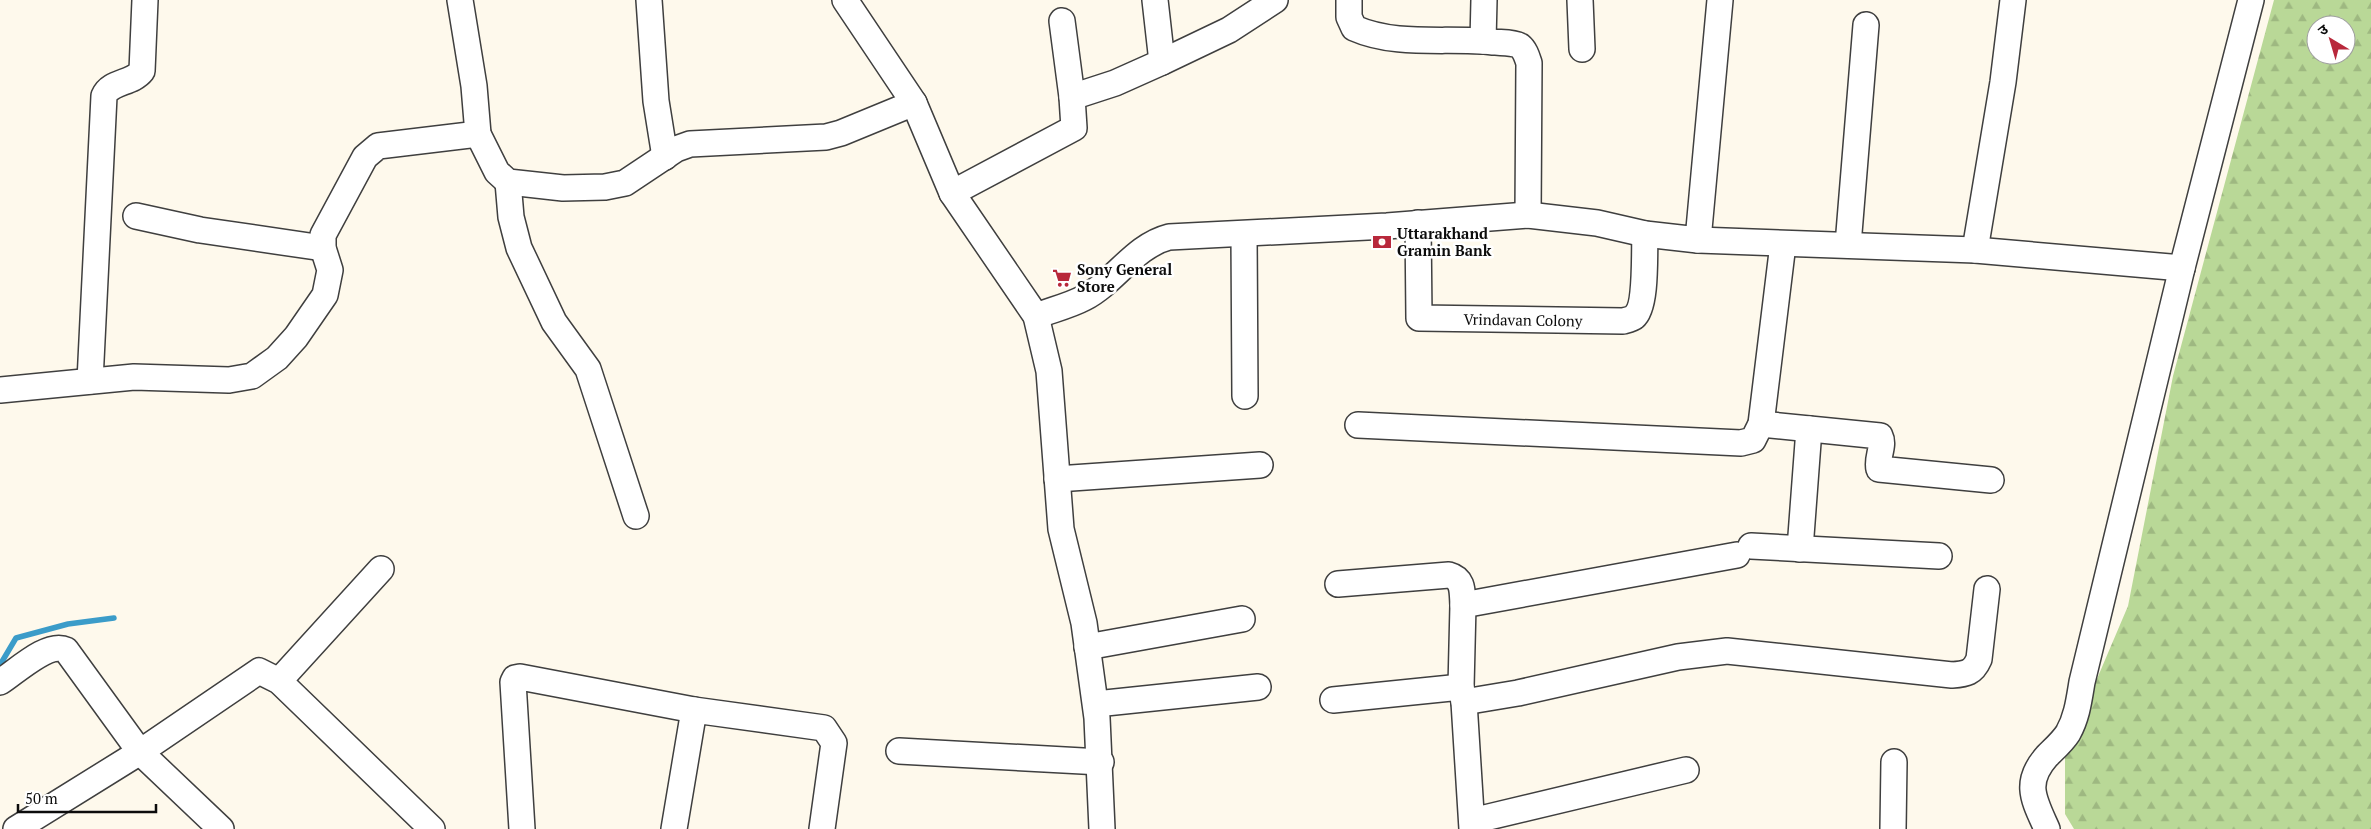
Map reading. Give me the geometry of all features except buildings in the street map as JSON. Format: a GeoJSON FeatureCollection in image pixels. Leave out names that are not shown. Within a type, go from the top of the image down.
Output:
{"type":"FeatureCollection","features":[{"type":"Feature","properties":{"kind":"street"},"geometry":{"type":"LineString","coordinates":[[90,381],[104,96],[108,90],[135,78],[142,71],[145,0]]}},
{"type":"Feature","properties":{"kind":"street"},"geometry":{"type":"LineString","coordinates":[[460,0],[474,86],[478,134],[496,172],[508,182],[563,188],[615,186],[625,184],[676,149],[690,144],[826,137],[841,133],[914,103]]}},
{"type":"Feature","properties":{"kind":"street"},"geometry":{"type":"LineString","coordinates":[[649,0],[656,101],[665,156]]}},
{"type":"Feature","properties":{"kind":"street"},"geometry":{"type":"LineString","coordinates":[[845,0],[914,103],[952,192],[1036,316],[1049,371],[1061,529],[1084,623],[1096,704],[1101,762],[1102,829]]}},
{"type":"Feature","properties":{"kind":"street"},"geometry":{"type":"LineString","coordinates":[[1155,0],[1162,62]]}},
{"type":"Feature","properties":{"kind":"street"},"geometry":{"type":"LineString","coordinates":[[1072,98],[1115,83],[1229,30],[1275,0]]}},
{"type":"Feature","properties":{"kind":"street"},"geometry":{"type":"LineString","coordinates":[[1349,0],[1350,17],[1354,28],[1366,33],[1389,38],[1483,41],[1520,46],[1526,54],[1529,63],[1528,214]]}},
{"type":"Feature","properties":{"kind":"street"},"geometry":{"type":"LineString","coordinates":[[1483,41],[1484,0]]}},
{"type":"Feature","properties":{"kind":"street"},"geometry":{"type":"LineString","coordinates":[[1580,0],[1582,49]]}},
{"type":"Feature","properties":{"kind":"street"},"geometry":{"type":"LineString","coordinates":[[1698,240],[1720,0]]}},
{"type":"Feature","properties":{"kind":"street"},"geometry":{"type":"LineString","coordinates":[[1975,250],[2003,82],[2013,0]]}},
{"type":"Feature","properties":{"kind":"street"},"geometry":{"type":"LineString","coordinates":[[2047,829],[2032,791],[2034,776],[2043,761],[2067,734],[2076,717],[2082,682],[2182,268],[2250,0]]}},
{"type":"Feature","properties":{"kind":"street"},"geometry":{"type":"LineString","coordinates":[[952,192],[1074,128],[1062,21]]}},
{"type":"Feature","properties":{"kind":"street"},"geometry":{"type":"LineString","coordinates":[[1848,245],[1866,25]]}},
{"type":"Feature","properties":{"kind":"street"},"geometry":{"type":"LineString","coordinates":[[0,390],[90,381],[170,377],[229,380],[252,376],[284,351],[325,295],[330,270],[323,248],[323,235],[365,157],[378,146],[478,134]]}},
{"type":"Feature","properties":{"kind":"street"},"geometry":{"type":"LineString","coordinates":[[508,182],[511,216],[519,248],[554,322],[588,368],[636,516]]}},
{"type":"Feature","properties":{"kind":"street"},"geometry":{"type":"LineString","coordinates":[[1036,316],[1084,298],[1158,240],[1169,237],[1418,223],[1528,214],[1597,223],[1644,234],[1698,240],[1975,250],[2182,268]]}},
{"type":"Feature","properties":{"kind":"street"},"geometry":{"type":"LineString","coordinates":[[136,216],[200,230],[323,248]]}},
{"type":"Feature","properties":{"kind":"street","name":"Vrindavan Colony"},"geometry":{"type":"LineString","coordinates":[[1418,223],[1419,318],[1623,321],[1634,318],[1639,311],[1642,299],[1644,234]]}},
{"type":"Feature","properties":{"kind":"street"},"geometry":{"type":"LineString","coordinates":[[1244,234],[1245,396]]}},
{"type":"Feature","properties":{"kind":"street"},"geometry":{"type":"LineString","coordinates":[[1358,425],[1741,443],[1752,440],[1761,424],[1783,244]]}},
{"type":"Feature","properties":{"kind":"street"},"geometry":{"type":"LineString","coordinates":[[1761,424],[1880,436],[1882,440],[1878,464],[1879,469],[1991,480]]}},
{"type":"Feature","properties":{"kind":"street"},"geometry":{"type":"LineString","coordinates":[[1800,549],[1809,429]]}},
{"type":"Feature","properties":{"kind":"street"},"geometry":{"type":"LineString","coordinates":[[1057,479],[1260,465]]}},
{"type":"Feature","properties":{"kind":"street"},"geometry":{"type":"LineString","coordinates":[[1463,605],[1744,551],[1800,549],[1939,556]]}},
{"type":"Feature","properties":{"kind":"street"},"geometry":{"type":"LineString","coordinates":[[279,681],[381,569]]}},
{"type":"Feature","properties":{"kind":"street"},"geometry":{"type":"LineString","coordinates":[[1338,584],[1449,575],[1458,578],[1461,583],[1463,605],[1462,695],[1472,825],[1686,770]]}},
{"type":"Feature","properties":{"kind":"street"},"geometry":{"type":"LineString","coordinates":[[1333,700],[1518,693],[1678,656],[1727,651],[1952,675],[1968,674],[1975,668],[1979,659],[1987,589]]}},
{"type":"Feature","properties":{"kind":"street"},"geometry":{"type":"LineString","coordinates":[[1087,647],[1242,620]]}},
{"type":"Feature","properties":{"kind":"street"},"geometry":{"type":"LineString","coordinates":[[0,682],[44,652],[54,648],[66,650],[140,752],[221,829]]}},
{"type":"Feature","properties":{"kind":"street"},"geometry":{"type":"LineString","coordinates":[[16,829],[140,752],[255,671],[262,672],[279,681],[432,829]]}},
{"type":"Feature","properties":{"kind":"street"},"geometry":{"type":"LineString","coordinates":[[522,829],[513,682],[515,678],[520,677],[694,710],[824,728],[828,731],[834,743],[822,829]]}},
{"type":"Feature","properties":{"kind":"street"},"geometry":{"type":"LineString","coordinates":[[1096,704],[1258,687]]}},
{"type":"Feature","properties":{"kind":"street"},"geometry":{"type":"LineString","coordinates":[[674,829],[694,710]]}},
{"type":"Feature","properties":{"kind":"street"},"geometry":{"type":"LineString","coordinates":[[899,752],[1101,762]]}},
{"type":"Feature","properties":{"kind":"street"},"geometry":{"type":"LineString","coordinates":[[1892,829],[1894,762]]}},
{"type":"Feature","properties":{"kind":"green space"},"geometry":{"type":"Polygon","coordinates":[[[2274,0],[2371,0],[2371,829],[2074,829],[2065,814],[2065,754],[2128,606],[2173,376],[2274,0]]]}},
{"type":"Feature","properties":{"kind":"waterway"},"geometry":{"type":"LineString","coordinates":[[0,665],[16,638],[68,624],[114,618]]}},
{"type":"Feature","properties":{"kind":"place","name":"Uttarakhand Gramin Bank"},"geometry":{"type":"Point","coordinates":[1382,242]}},
{"type":"Feature","properties":{"kind":"place","name":"Sony General Store"},"geometry":{"type":"Point","coordinates":[1062,278]}}]}
